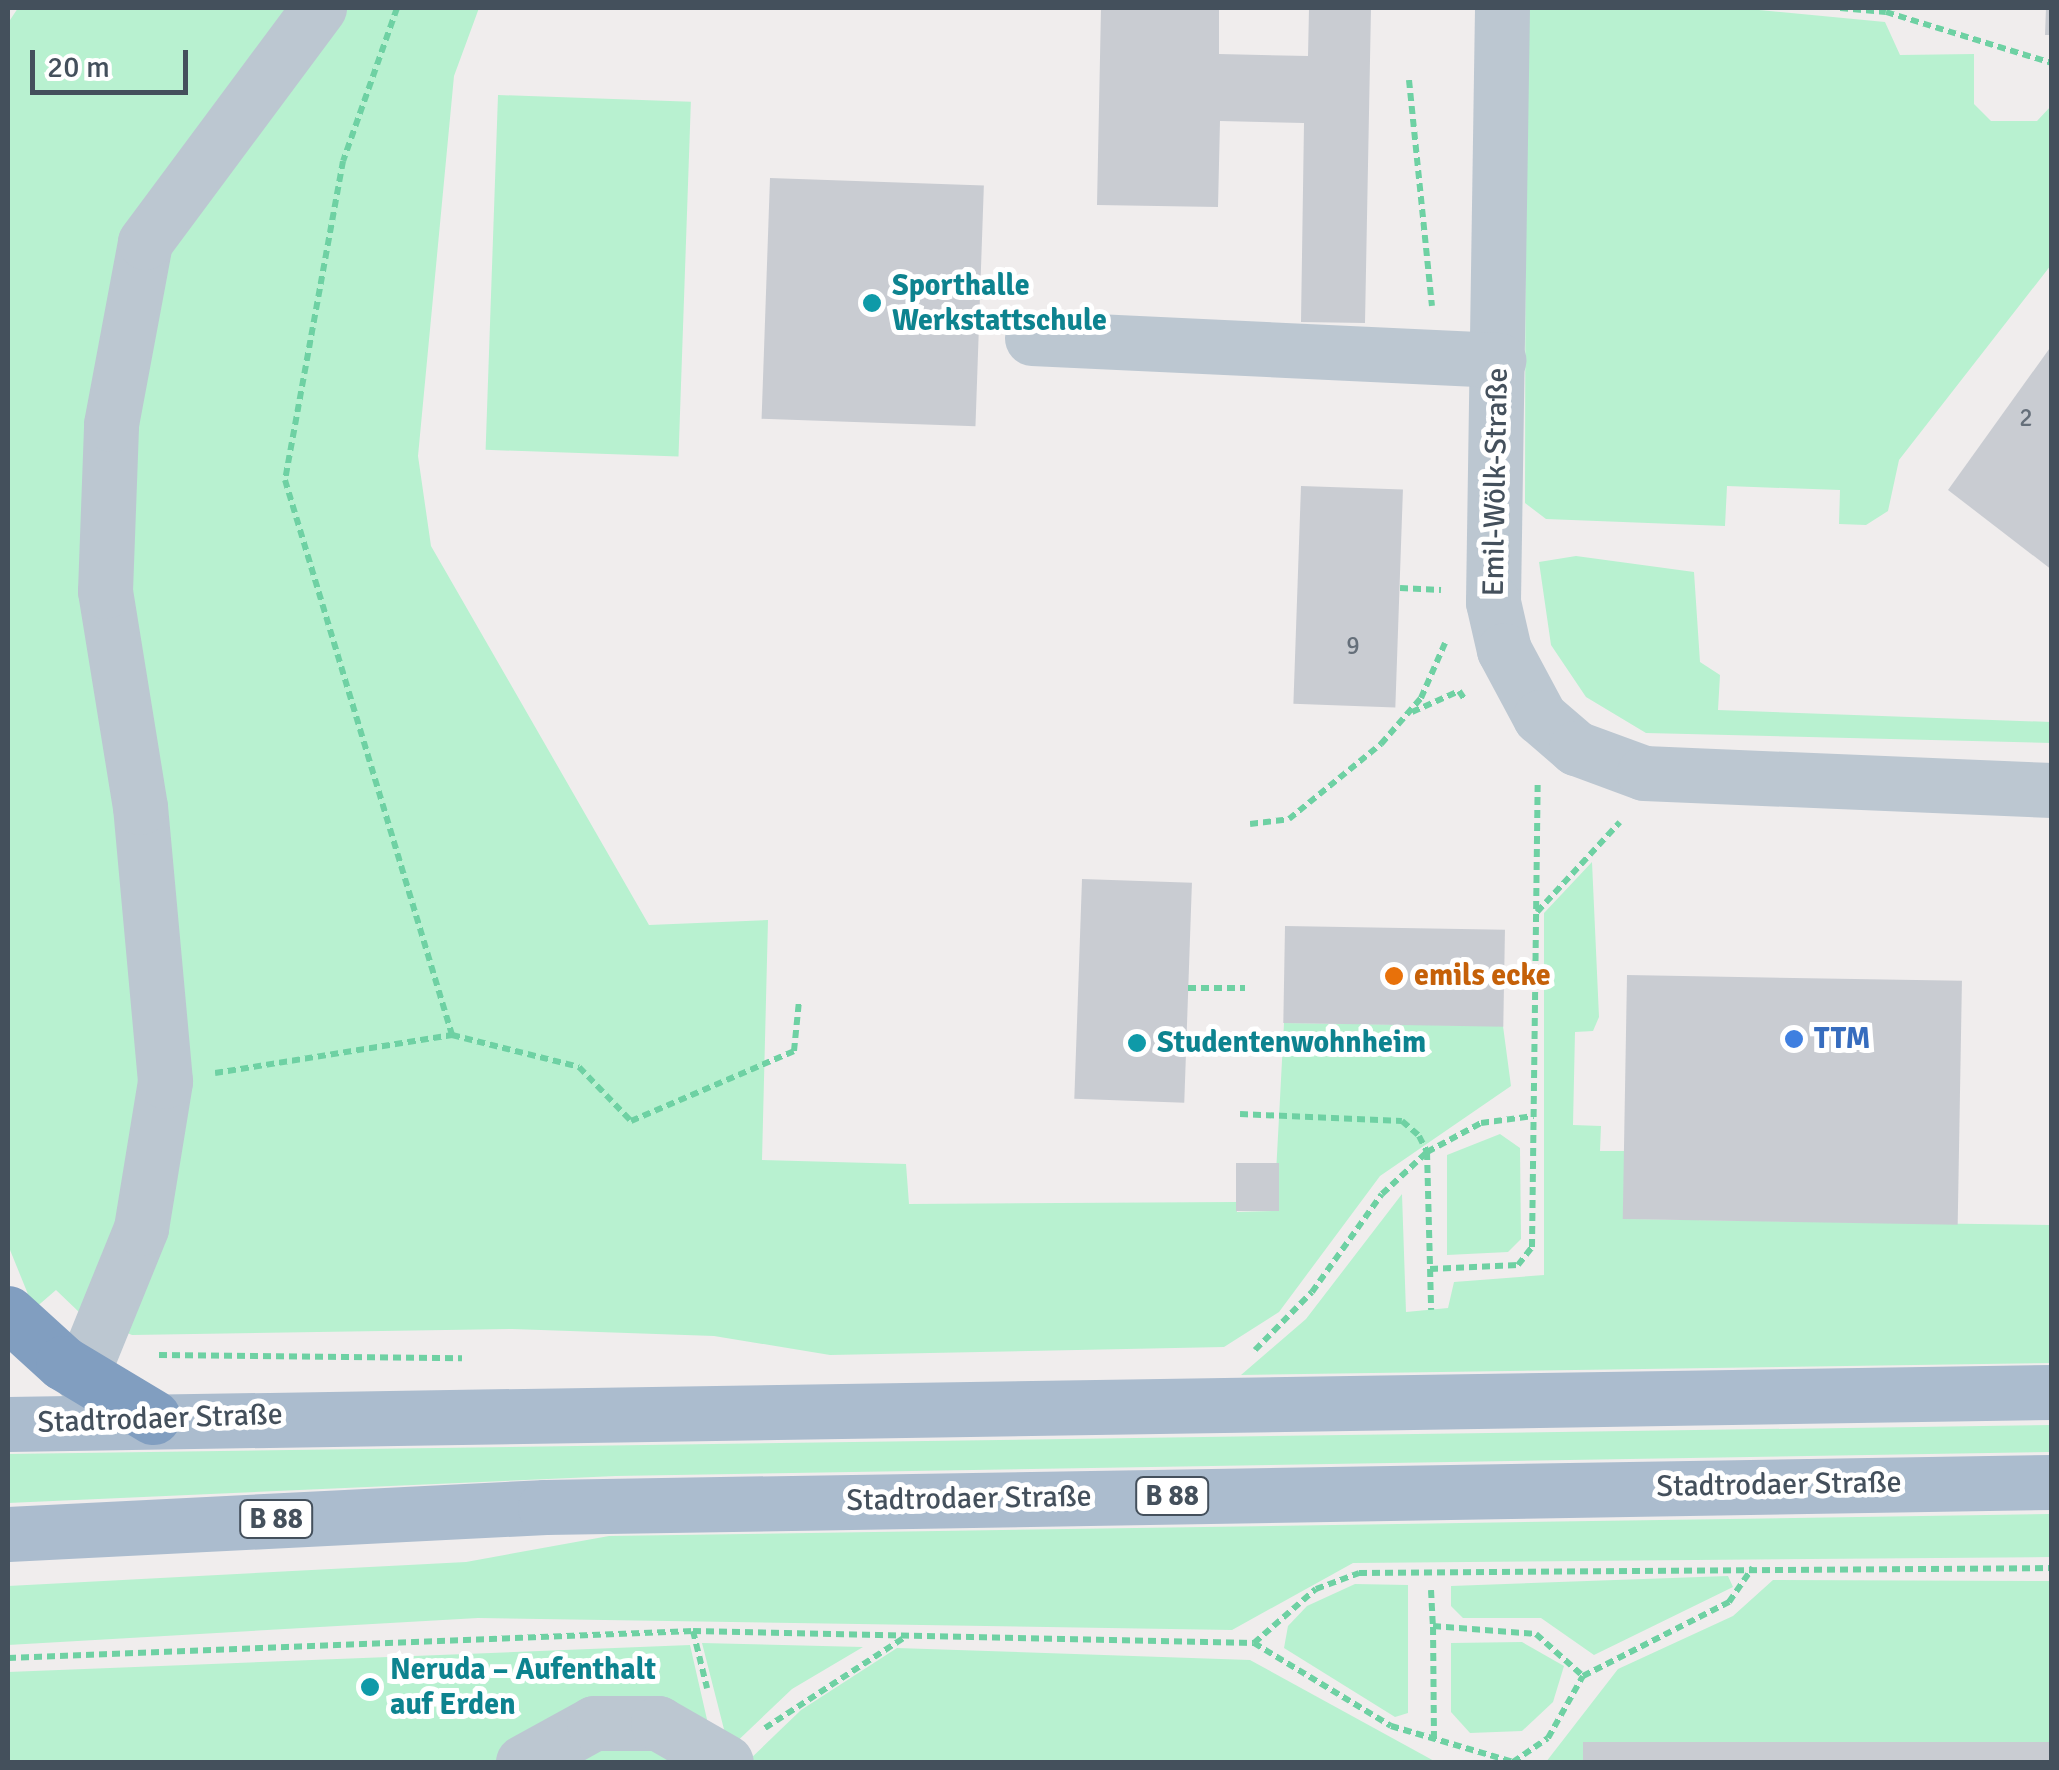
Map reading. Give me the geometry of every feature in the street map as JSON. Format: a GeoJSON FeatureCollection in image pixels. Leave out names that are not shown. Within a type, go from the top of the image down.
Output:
{"type":"FeatureCollection","features":[{"type":"Feature","properties":{"kind":"highway"},"geometry":{"type":"LineString","coordinates":[[8,1314],[89,1359],[153,1417]]}},
{"type":"Feature","properties":{"kind":"main road","name":"Stadtrodaer Straße"},"geometry":{"type":"LineString","coordinates":[[8,1424],[153,1417],[2052,1392]]}},
{"type":"Feature","properties":{"kind":"main road","name":"Stadtrodaer Straße"},"geometry":{"type":"LineString","coordinates":[[8,1534],[545,1507],[2052,1482]]}},
{"type":"Feature","properties":{"kind":"street"},"geometry":{"type":"LineString","coordinates":[[89,1359],[141,1228],[165,1081],[140,807],[104,591],[111,424],[145,242],[318,8]]}},
{"type":"Feature","properties":{"kind":"street","name":"Emil-Wölk-Straße"},"geometry":{"type":"LineString","coordinates":[[1502,8],[1493,602],[1520,686],[1576,748],[1621,769],[1679,778],[2052,790]]}},
{"type":"Feature","properties":{"kind":"street"},"geometry":{"type":"LineString","coordinates":[[1032,338],[1498,360]]}},
{"type":"Feature","properties":{"kind":"street"},"geometry":{"type":"LineString","coordinates":[[523,1762],[594,1724],[658,1723],[741,1749]]}},
{"type":"Feature","properties":{"kind":"path"},"geometry":{"type":"LineString","coordinates":[[396,8],[343,161],[285,480],[452,1034]]}},
{"type":"Feature","properties":{"kind":"path"},"geometry":{"type":"LineString","coordinates":[[1840,8],[1886,12],[2052,63]]}},
{"type":"Feature","properties":{"kind":"path"},"geometry":{"type":"LineString","coordinates":[[1408,80],[1438,356]]}},
{"type":"Feature","properties":{"kind":"path"},"geometry":{"type":"LineString","coordinates":[[1400,588],[1427,589]]}},
{"type":"Feature","properties":{"kind":"path"},"geometry":{"type":"LineString","coordinates":[[1406,715],[1448,636]]}},
{"type":"Feature","properties":{"kind":"path"},"geometry":{"type":"LineString","coordinates":[[1250,824],[1289,820],[1406,715],[1459,691],[1473,712]]}},
{"type":"Feature","properties":{"kind":"path"},"geometry":{"type":"LineString","coordinates":[[1430,1270],[1518,1265],[1532,1247],[1538,778]]}},
{"type":"Feature","properties":{"kind":"path"},"geometry":{"type":"LineString","coordinates":[[1536,913],[1626,816],[1614,811]]}},
{"type":"Feature","properties":{"kind":"path"},"geometry":{"type":"LineString","coordinates":[[1188,988],[1245,988]]}},
{"type":"Feature","properties":{"kind":"path"},"geometry":{"type":"LineString","coordinates":[[165,1081],[452,1034],[580,1067],[631,1121],[794,1051],[799,1001]]}},
{"type":"Feature","properties":{"kind":"path"},"geometry":{"type":"LineString","coordinates":[[1240,1114],[1402,1121],[1428,1152],[1431,1310]]}},
{"type":"Feature","properties":{"kind":"path"},"geometry":{"type":"LineString","coordinates":[[1246,1356],[1269,1340],[1382,1194],[1428,1152],[1482,1123],[1534,1116]]}},
{"type":"Feature","properties":{"kind":"path"},"geometry":{"type":"LineString","coordinates":[[89,1359],[125,1354],[468,1358]]}},
{"type":"Feature","properties":{"kind":"path"},"geometry":{"type":"LineString","coordinates":[[8,1658],[526,1633],[1254,1644],[1365,1713],[1513,1762],[1548,1738],[1583,1676],[1728,1602],[1753,1567]]}},
{"type":"Feature","properties":{"kind":"path"},"geometry":{"type":"LineString","coordinates":[[1254,1644],[1316,1589],[1359,1572],[2052,1568]]}},
{"type":"Feature","properties":{"kind":"path"},"geometry":{"type":"LineString","coordinates":[[1431,1590],[1434,1739]]}},
{"type":"Feature","properties":{"kind":"path"},"geometry":{"type":"LineString","coordinates":[[1433,1626],[1536,1634],[1583,1676]]}},
{"type":"Feature","properties":{"kind":"path"},"geometry":{"type":"LineString","coordinates":[[741,1749],[906,1636]]}},
{"type":"Feature","properties":{"kind":"green space"},"geometry":{"type":"Polygon","coordinates":[[[18,8],[479,8],[454,76],[418,456],[431,546],[649,925],[768,920],[762,1160],[906,1164],[909,1204],[1236,1202],[1237,1212],[1274,1211],[1284,1023],[1503,1026],[1511,1086],[1380,1176],[1279,1312],[1224,1347],[830,1355],[714,1336],[512,1329],[132,1335],[80,1313],[56,1290],[34,1309],[8,1245],[8,23],[18,8]]]}},
{"type":"Feature","properties":{"kind":"green space"},"geometry":{"type":"Polygon","coordinates":[[[1526,8],[1738,8],[1885,22],[1900,55],[1974,54],[1974,104],[1991,121],[2037,121],[2051,106],[2051,265],[1899,460],[1888,511],[1866,525],[1839,524],[1840,490],[1727,486],[1725,526],[1546,519],[1525,503],[1526,8]]]}},
{"type":"Feature","properties":{"kind":"green space"},"geometry":{"type":"Polygon","coordinates":[[[498,95],[691,102],[678,457],[486,450],[498,95]]]}},
{"type":"Feature","properties":{"kind":"green space"},"geometry":{"type":"Polygon","coordinates":[[[1576,556],[1694,572],[1700,662],[1720,675],[1718,710],[2051,722],[2051,743],[1646,733],[1586,697],[1551,645],[1539,562],[1576,556]]]}},
{"type":"Feature","properties":{"kind":"green space"},"geometry":{"type":"Polygon","coordinates":[[[1592,862],[1599,1017],[1593,1031],[1575,1032],[1573,1125],[1601,1126],[1600,1151],[1625,1151],[1625,1219],[2051,1225],[2051,1363],[1241,1375],[1306,1319],[1402,1194],[1406,1312],[1448,1308],[1454,1282],[1544,1275],[1544,913],[1592,862]]]}},
{"type":"Feature","properties":{"kind":"green space"},"geometry":{"type":"Polygon","coordinates":[[[1500,1134],[1520,1148],[1521,1239],[1508,1252],[1447,1255],[1447,1155],[1500,1134]]]}},
{"type":"Feature","properties":{"kind":"green space"},"geometry":{"type":"Polygon","coordinates":[[[2052,1425],[2051,1452],[616,1476],[8,1503],[8,1454],[2052,1425]]]}},
{"type":"Feature","properties":{"kind":"green space"},"geometry":{"type":"Polygon","coordinates":[[[2051,1514],[2051,1557],[1353,1563],[1232,1630],[478,1618],[8,1645],[8,1586],[466,1562],[609,1536],[2051,1514]]]}},
{"type":"Feature","properties":{"kind":"green space"},"geometry":{"type":"Polygon","coordinates":[[[1728,1576],[1733,1587],[1594,1655],[1541,1618],[1463,1618],[1451,1606],[1451,1586],[1728,1576]]]}},
{"type":"Feature","properties":{"kind":"green space"},"geometry":{"type":"Polygon","coordinates":[[[1773,1580],[2051,1581],[2051,1742],[1584,1743],[1583,1762],[1546,1762],[1618,1669],[1733,1616],[1773,1580]]]}},
{"type":"Feature","properties":{"kind":"green space"},"geometry":{"type":"Polygon","coordinates":[[[1355,1584],[1408,1585],[1408,1713],[1395,1717],[1284,1648],[1288,1626],[1307,1606],[1355,1584]]]}},
{"type":"Feature","properties":{"kind":"green space"},"geometry":{"type":"Polygon","coordinates":[[[1522,1642],[1564,1666],[1553,1702],[1522,1731],[1470,1733],[1451,1712],[1451,1643],[1522,1642]]]}},
{"type":"Feature","properties":{"kind":"green space"},"geometry":{"type":"Polygon","coordinates":[[[702,1643],[863,1647],[792,1689],[729,1749],[702,1643]]]}},
{"type":"Feature","properties":{"kind":"green space"},"geometry":{"type":"Polygon","coordinates":[[[690,1645],[711,1737],[699,1724],[505,1762],[8,1762],[8,1672],[690,1645]]]}},
{"type":"Feature","properties":{"kind":"green space"},"geometry":{"type":"Polygon","coordinates":[[[897,1648],[1250,1660],[1436,1762],[747,1762],[801,1710],[897,1648]]]}},
{"type":"Feature","properties":{"kind":"green space"},"geometry":{"type":"Polygon","coordinates":[[[606,1729],[702,1762],[543,1762],[606,1729]]]}},
{"type":"Feature","properties":{"kind":"building"},"geometry":{"type":"Polygon","coordinates":[[[1101,8],[1219,8],[1219,54],[1308,56],[1309,8],[1371,8],[1365,323],[1301,322],[1304,123],[1220,121],[1218,207],[1097,205],[1101,8]]]}},
{"type":"Feature","properties":{"kind":"building"},"geometry":{"type":"Polygon","coordinates":[[[2046,8],[2052,8],[2052,35],[2045,35],[2046,8]]]}},
{"type":"Feature","properties":{"kind":"building","name":"Sporthalle Werkstattschule"},"geometry":{"type":"Polygon","coordinates":[[[770,178],[984,185],[975,426],[762,419],[770,178]]]}},
{"type":"Feature","properties":{"kind":"building"},"geometry":{"type":"Polygon","coordinates":[[[2052,345],[2052,570],[1948,490],[2052,345]]]}},
{"type":"Feature","properties":{"kind":"building"},"geometry":{"type":"Polygon","coordinates":[[[1301,486],[1403,490],[1395,707],[1293,704],[1301,486]]]}},
{"type":"Feature","properties":{"kind":"building","name":"Studentenwohnheim"},"geometry":{"type":"Polygon","coordinates":[[[1082,879],[1192,883],[1184,1103],[1074,1099],[1082,879]]]}},
{"type":"Feature","properties":{"kind":"building","name":"emils ecke"},"geometry":{"type":"Polygon","coordinates":[[[1285,926],[1505,930],[1503,1027],[1283,1023],[1285,926]]]}},
{"type":"Feature","properties":{"kind":"building","name":"TTM"},"geometry":{"type":"Polygon","coordinates":[[[1627,975],[1962,981],[1958,1225],[1623,1219],[1627,975]]]}},
{"type":"Feature","properties":{"kind":"building"},"geometry":{"type":"Polygon","coordinates":[[[1236,1163],[1279,1163],[1279,1211],[1236,1211],[1236,1163]]]}},
{"type":"Feature","properties":{"kind":"building"},"geometry":{"type":"Polygon","coordinates":[[[1583,1742],[2052,1742],[2052,1762],[1583,1762],[1583,1742]]]}},
{"type":"Feature","properties":{"kind":"place","name":"Sporthalle Werkstattschule"},"geometry":{"type":"Point","coordinates":[872,303]}},
{"type":"Feature","properties":{"kind":"place","name":"emils ecke"},"geometry":{"type":"Point","coordinates":[1394,976]}},
{"type":"Feature","properties":{"kind":"place","name":"TTM"},"geometry":{"type":"Point","coordinates":[1794,1039]}},
{"type":"Feature","properties":{"kind":"place","name":"Studentenwohnheim"},"geometry":{"type":"Point","coordinates":[1137,1043]}},
{"type":"Feature","properties":{"kind":"place","name":"Neruda – Aufenthalt auf Erden"},"geometry":{"type":"Point","coordinates":[370,1687]}}]}
